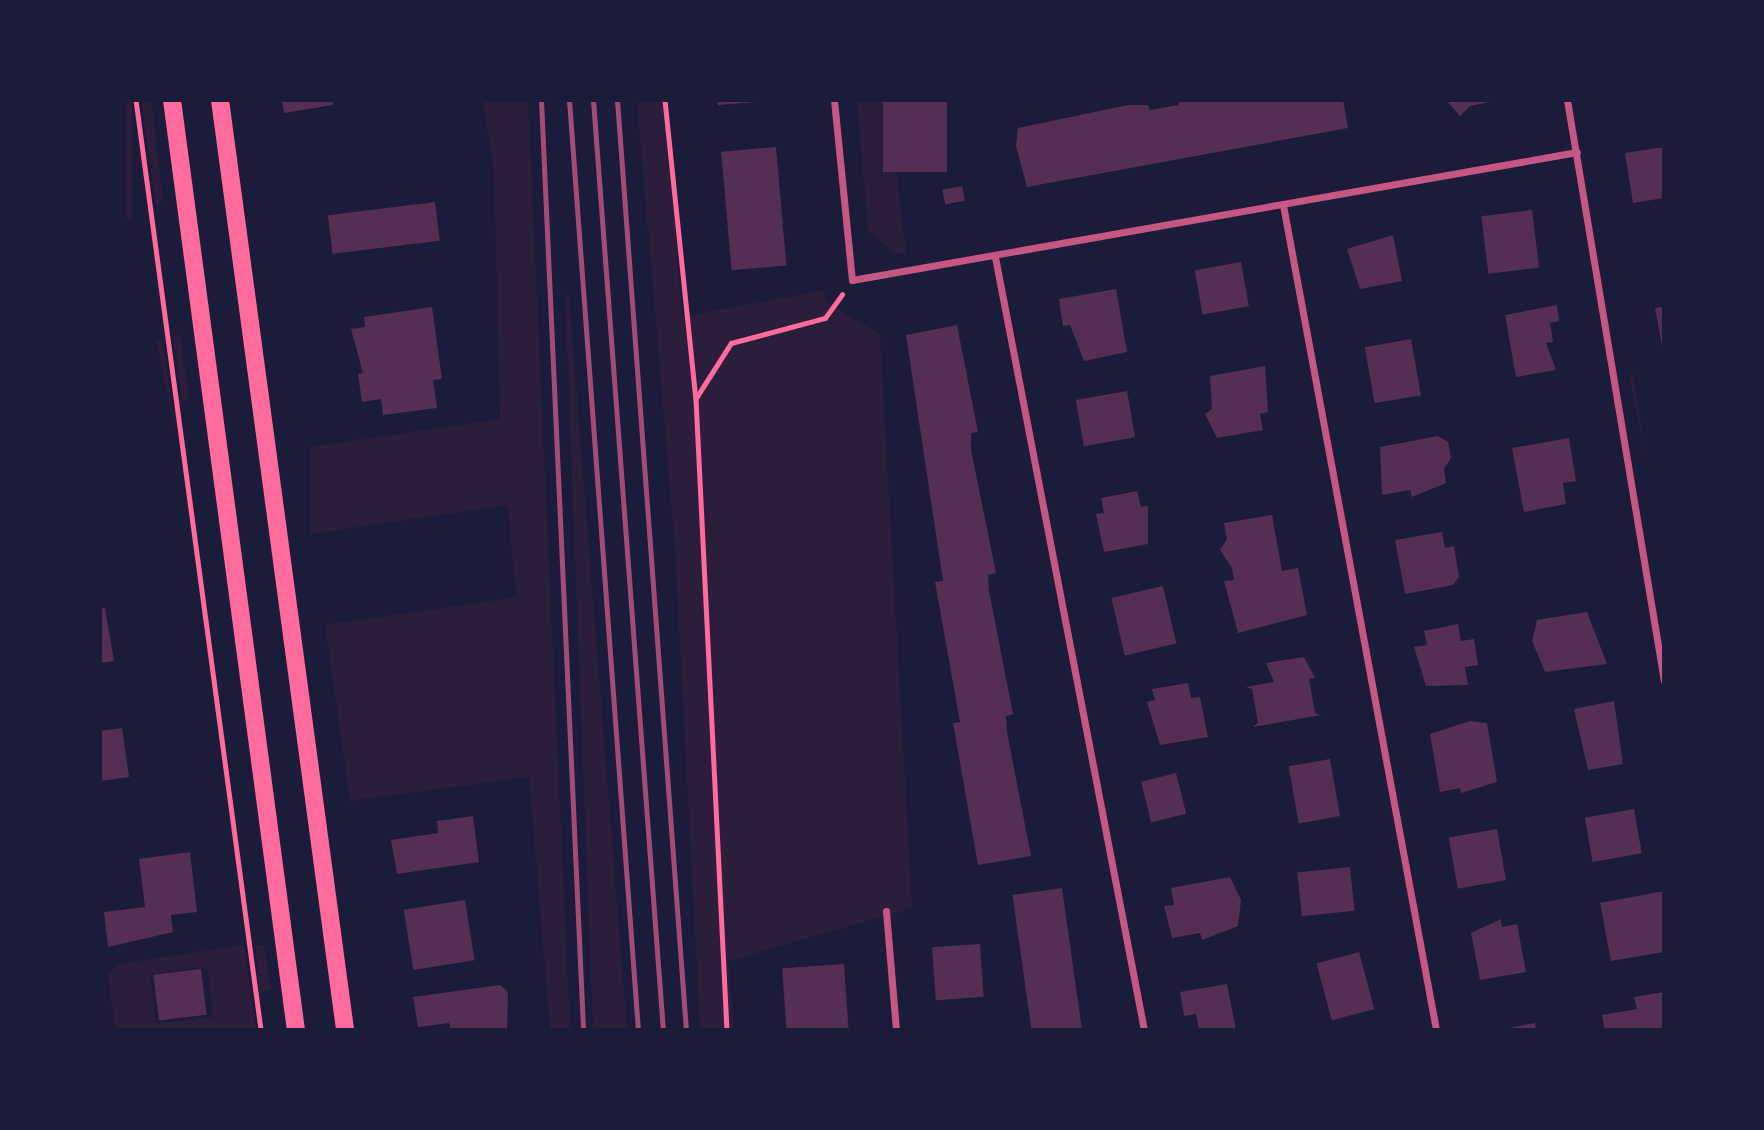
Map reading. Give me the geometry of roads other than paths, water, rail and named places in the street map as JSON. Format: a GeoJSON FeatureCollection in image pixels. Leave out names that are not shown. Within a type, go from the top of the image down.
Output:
{"type":"FeatureCollection","features":[{"type":"Feature","properties":{"kind":"main road"},"geometry":{"type":"LineString","coordinates":[[172,100],[296,1030]]}},
{"type":"Feature","properties":{"kind":"main road"},"geometry":{"type":"LineString","coordinates":[[220,100],[345,1030]]}},
{"type":"Feature","properties":{"kind":"street"},"geometry":{"type":"LineString","coordinates":[[834,100],[852,280],[995,257],[1577,152]]}},
{"type":"Feature","properties":{"kind":"street"},"geometry":{"type":"LineString","coordinates":[[1567,100],[1664,681]]}},
{"type":"Feature","properties":{"kind":"street"},"geometry":{"type":"LineString","coordinates":[[1283,205],[1436,1030]]}},
{"type":"Feature","properties":{"kind":"street"},"geometry":{"type":"LineString","coordinates":[[995,257],[1144,1030]]}},
{"type":"Feature","properties":{"kind":"street"},"geometry":{"type":"LineString","coordinates":[[886,911],[896,1030]]}},
{"type":"Feature","properties":{"kind":"railway"},"geometry":{"type":"LineString","coordinates":[[541,100],[583,1030]]}},
{"type":"Feature","properties":{"kind":"railway"},"geometry":{"type":"LineString","coordinates":[[569,100],[638,1030]]}},
{"type":"Feature","properties":{"kind":"railway"},"geometry":{"type":"LineString","coordinates":[[593,100],[663,1030]]}},
{"type":"Feature","properties":{"kind":"railway"},"geometry":{"type":"LineString","coordinates":[[617,100],[686,1030]]}}]}
